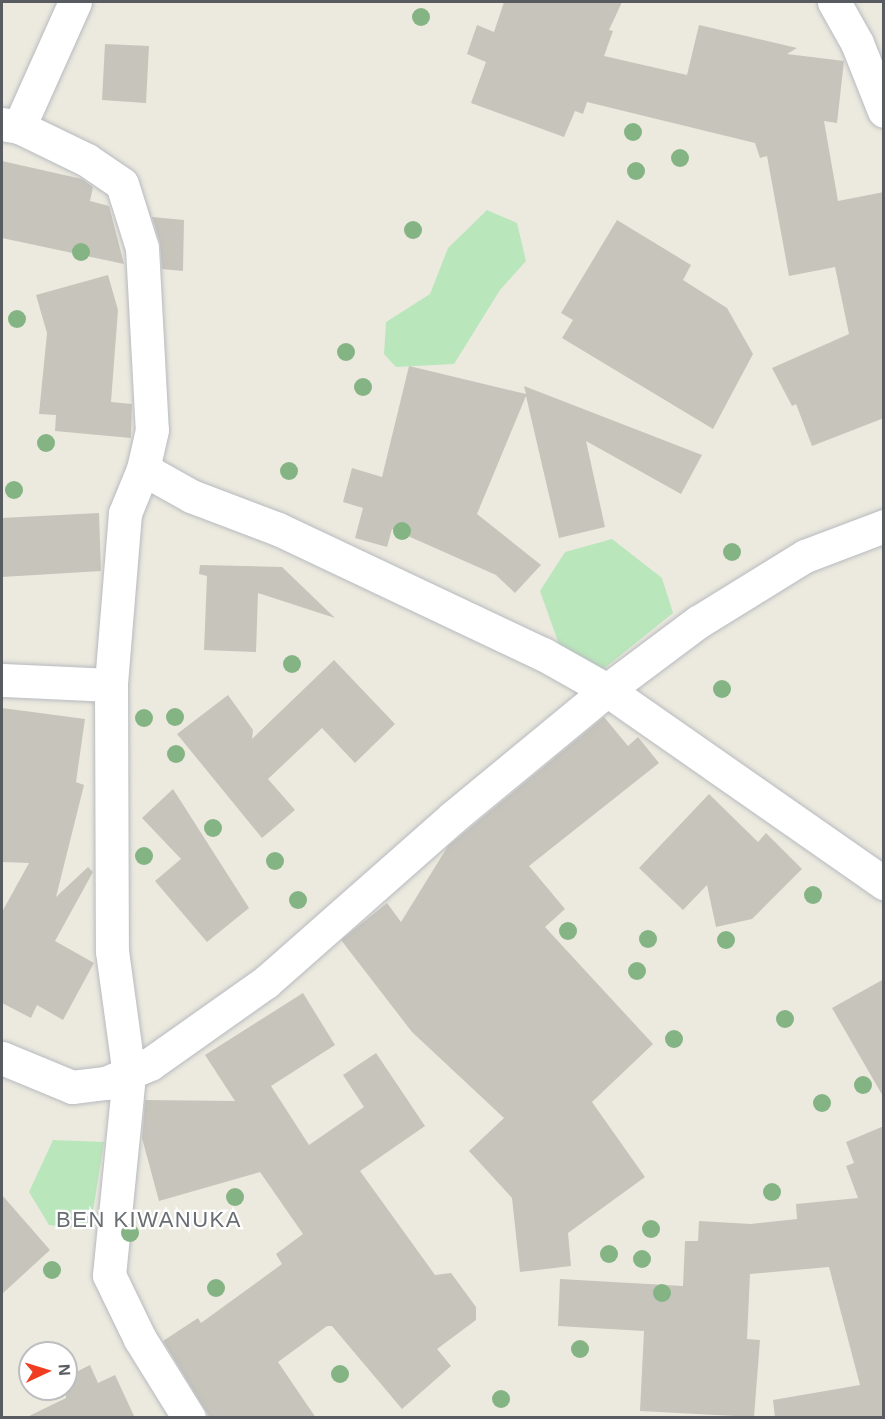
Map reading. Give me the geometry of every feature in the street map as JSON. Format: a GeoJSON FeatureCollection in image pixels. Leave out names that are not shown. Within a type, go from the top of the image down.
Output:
{"type":"FeatureCollection","features":[{"type":"Feature","properties":{"kind":"street"},"geometry":{"type":"LineString","coordinates":[[75,2],[10,125],[105,170],[129,195],[142,248],[152,369],[152,437],[143,469],[125,513],[111,684],[112,951],[129,1075],[110,1275],[140,1339],[189,1418]]}},
{"type":"Feature","properties":{"kind":"street"},"geometry":{"type":"LineString","coordinates":[[834,2],[857,43],[884,111]]}},
{"type":"Feature","properties":{"kind":"street"},"geometry":{"type":"LineString","coordinates":[[143,469],[191,496],[278,529],[470,617],[607,690],[884,883]]}},
{"type":"Feature","properties":{"kind":"street"},"geometry":{"type":"LineString","coordinates":[[2,1058],[72,1087],[89,1087],[129,1075],[216,1020],[266,982],[453,817],[607,690],[698,622],[805,556],[884,526]]}},
{"type":"Feature","properties":{"kind":"street"},"geometry":{"type":"LineString","coordinates":[[2,680],[111,684]]}},
{"type":"Feature","properties":{"kind":"green space"},"geometry":{"type":"Polygon","coordinates":[[[487,210],[517,223],[526,261],[500,290],[454,364],[396,367],[384,354],[386,322],[430,294],[448,248],[487,210]]]}},
{"type":"Feature","properties":{"kind":"green space"},"geometry":{"type":"Polygon","coordinates":[[[612,539],[662,578],[673,613],[596,675],[560,647],[540,591],[565,552],[612,539]]]}},
{"type":"Feature","properties":{"kind":"green space"},"geometry":{"type":"Polygon","coordinates":[[[53,1140],[104,1142],[90,1230],[49,1225],[29,1192],[53,1140]]]}},
{"type":"Feature","properties":{"kind":"building"},"geometry":{"type":"Polygon","coordinates":[[[504,2],[622,2],[609,30],[613,31],[604,56],[687,75],[699,25],[797,48],[787,54],[844,61],[837,123],[824,121],[838,201],[884,192],[884,418],[812,446],[796,404],[792,406],[772,368],[849,334],[835,267],[789,276],[767,156],[760,158],[755,143],[587,102],[583,114],[575,111],[564,137],[471,103],[486,62],[467,54],[477,25],[494,32],[504,2]]]}},
{"type":"Feature","properties":{"kind":"building"},"geometry":{"type":"Polygon","coordinates":[[[105,44],[149,46],[146,103],[102,100],[105,44]]]}},
{"type":"Feature","properties":{"kind":"building"},"geometry":{"type":"Polygon","coordinates":[[[2,161],[82,179],[93,187],[90,201],[109,206],[124,264],[2,238],[2,161]]]}},
{"type":"Feature","properties":{"kind":"building"},"geometry":{"type":"Polygon","coordinates":[[[152,217],[184,220],[183,271],[162,269],[160,243],[152,217]]]}},
{"type":"Feature","properties":{"kind":"building"},"geometry":{"type":"Polygon","coordinates":[[[617,220],[691,265],[683,280],[727,308],[753,354],[713,429],[562,338],[573,320],[561,313],[617,220]]]}},
{"type":"Feature","properties":{"kind":"building"},"geometry":{"type":"Polygon","coordinates":[[[108,275],[118,310],[111,402],[132,404],[131,438],[55,431],[56,415],[39,414],[47,333],[36,295],[108,275]]]}},
{"type":"Feature","properties":{"kind":"building"},"geometry":{"type":"Polygon","coordinates":[[[409,366],[526,394],[524,386],[702,455],[681,494],[586,441],[605,527],[559,538],[526,396],[477,514],[541,565],[515,593],[496,575],[392,529],[387,547],[355,538],[363,508],[343,502],[352,468],[382,477],[409,366]]]}},
{"type":"Feature","properties":{"kind":"building"},"geometry":{"type":"Polygon","coordinates":[[[99,513],[101,571],[2,577],[2,518],[99,513]]]}},
{"type":"Feature","properties":{"kind":"building"},"geometry":{"type":"Polygon","coordinates":[[[200,565],[282,567],[335,618],[258,593],[256,652],[204,650],[207,576],[199,574],[200,565]]]}},
{"type":"Feature","properties":{"kind":"building"},"geometry":{"type":"Polygon","coordinates":[[[334,660],[395,724],[355,763],[322,728],[268,779],[295,810],[262,838],[177,734],[228,695],[253,730],[252,739],[334,660]]]}},
{"type":"Feature","properties":{"kind":"building"},"geometry":{"type":"Polygon","coordinates":[[[2,708],[85,719],[76,782],[84,785],[56,897],[88,867],[93,872],[55,941],[94,963],[63,1020],[37,1005],[31,1018],[2,1003],[2,912],[29,863],[2,862],[2,708]]]}},
{"type":"Feature","properties":{"kind":"building"},"geometry":{"type":"Polygon","coordinates":[[[604,717],[628,746],[638,737],[659,763],[529,866],[565,909],[545,927],[653,1044],[592,1102],[645,1177],[568,1233],[571,1266],[520,1272],[512,1198],[469,1151],[504,1118],[412,1032],[341,940],[387,903],[401,922],[448,846],[604,717]]]}},
{"type":"Feature","properties":{"kind":"building"},"geometry":{"type":"Polygon","coordinates":[[[173,789],[249,908],[207,942],[155,881],[181,859],[142,818],[173,789]]]}},
{"type":"Feature","properties":{"kind":"building"},"geometry":{"type":"Polygon","coordinates":[[[709,794],[758,842],[766,833],[802,869],[752,919],[716,927],[707,885],[683,910],[639,868],[709,794]]]}},
{"type":"Feature","properties":{"kind":"building"},"geometry":{"type":"Polygon","coordinates":[[[884,979],[884,1098],[832,1008],[884,979]]]}},
{"type":"Feature","properties":{"kind":"building"},"geometry":{"type":"Polygon","coordinates":[[[303,993],[335,1045],[271,1086],[309,1145],[364,1107],[343,1075],[376,1053],[425,1126],[360,1171],[435,1275],[451,1273],[476,1307],[476,1320],[437,1349],[451,1366],[402,1409],[332,1326],[327,1326],[278,1362],[316,1418],[210,1418],[163,1341],[198,1318],[201,1323],[282,1264],[276,1254],[303,1234],[260,1172],[159,1201],[142,1138],[145,1100],[235,1101],[205,1055],[303,993]]]}},
{"type":"Feature","properties":{"kind":"building"},"geometry":{"type":"Polygon","coordinates":[[[884,1126],[884,1418],[775,1418],[773,1400],[860,1385],[829,1267],[750,1274],[747,1339],[760,1340],[754,1417],[640,1411],[644,1331],[558,1326],[560,1279],[683,1286],[685,1241],[698,1241],[699,1221],[751,1224],[797,1219],[796,1204],[858,1198],[846,1166],[854,1163],[846,1142],[884,1126]]]}},
{"type":"Feature","properties":{"kind":"building"},"geometry":{"type":"Polygon","coordinates":[[[2,1195],[50,1250],[2,1294],[2,1195]]]}},
{"type":"Feature","properties":{"kind":"building"},"geometry":{"type":"Polygon","coordinates":[[[90,1365],[98,1383],[115,1375],[135,1418],[25,1418],[60,1401],[78,1401],[78,1371],[90,1365]]]}},
{"type":"Feature","properties":{"kind":"district","name":"BEN KIWANUKA"},"geometry":{"type":"Point","coordinates":[149,1220]}}]}
